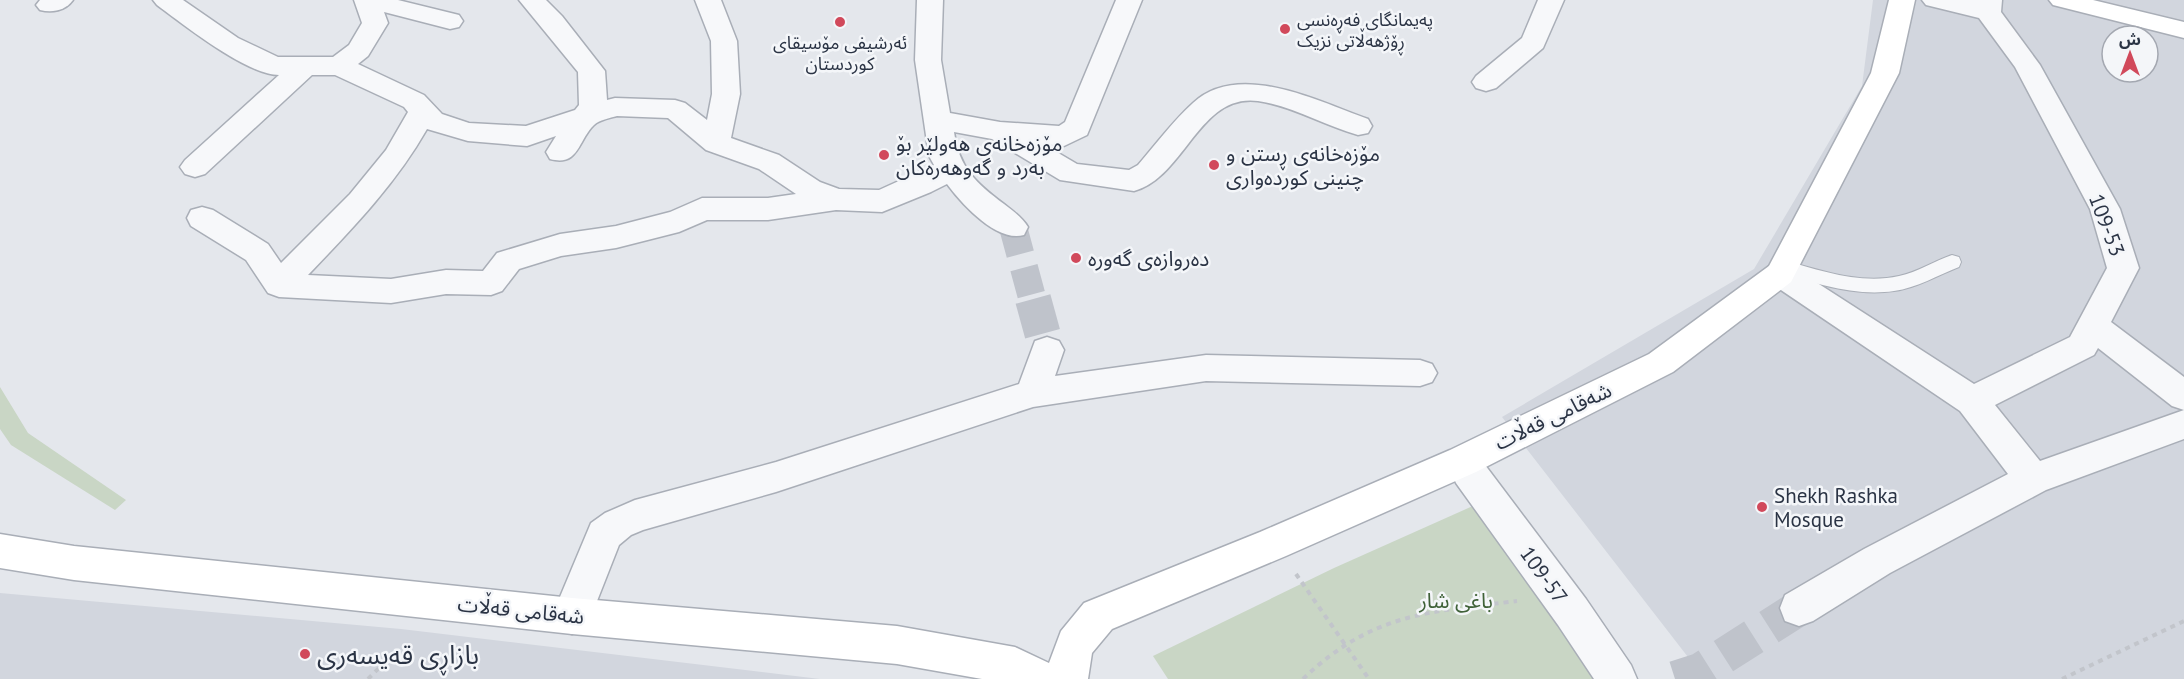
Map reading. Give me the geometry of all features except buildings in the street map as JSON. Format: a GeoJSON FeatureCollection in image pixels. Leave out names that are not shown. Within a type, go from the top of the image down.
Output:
{"type":"FeatureCollection","features":[{"type":"Feature","properties":{"kind":"main road","name":"شەقامی قەڵات"},"geometry":{"type":"LineString","coordinates":[[1068,679],[1071,651],[1086,626],[1098,616],[1273,544],[1463,461],[1660,363],[1781,271],[1885,73],[1902,0]]}},
{"type":"Feature","properties":{"kind":"main road"},"geometry":{"type":"LineString","coordinates":[[2062,0],[2184,30]]}},
{"type":"Feature","properties":{"kind":"main road","name":"شەقامی قەڵات"},"geometry":{"type":"LineString","coordinates":[[0,551],[74,563],[572,616],[897,645],[1015,666],[1039,679]]}},
{"type":"Feature","properties":{"kind":"street"},"geometry":{"type":"LineString","coordinates":[[166,0],[228,44],[274,66],[339,66],[414,101],[432,121],[468,132],[527,136],[615,107],[675,109],[716,143],[769,162],[810,189],[836,199]]}},
{"type":"Feature","properties":{"kind":"street"},"geometry":{"type":"LineString","coordinates":[[339,66],[359,50],[375,23],[367,0]]}},
{"type":"Feature","properties":{"kind":"street"},"geometry":{"type":"LineString","coordinates":[[367,0],[450,21]]}},
{"type":"Feature","properties":{"kind":"street"},"geometry":{"type":"LineString","coordinates":[[532,0],[553,22],[591,71],[593,106],[560,152]]}},
{"type":"Feature","properties":{"kind":"street"},"geometry":{"type":"LineString","coordinates":[[708,0],[724,40],[726,94],[716,143]]}},
{"type":"Feature","properties":{"kind":"street"},"geometry":{"type":"LineString","coordinates":[[930,0],[928,60],[943,156],[971,195],[1013,227]]}},
{"type":"Feature","properties":{"kind":"street"},"geometry":{"type":"LineString","coordinates":[[936,120],[1000,131],[1064,136],[1077,129],[1129,0]]}},
{"type":"Feature","properties":{"kind":"street"},"geometry":{"type":"LineString","coordinates":[[1486,82],[1534,42],[1551,0]]}},
{"type":"Feature","properties":{"kind":"street"},"geometry":{"type":"LineString","coordinates":[[1935,0],[1989,6]]}},
{"type":"Feature","properties":{"kind":"street","name":"109-53"},"geometry":{"type":"LineString","coordinates":[[1972,401],[2082,346],[2123,268],[2105,209],[2027,65],[1989,6]]}},
{"type":"Feature","properties":{"kind":"street"},"geometry":{"type":"LineString","coordinates":[[195,167],[305,66]]}},
{"type":"Feature","properties":{"kind":"street"},"geometry":{"type":"LineString","coordinates":[[1000,131],[1070,173],[1134,181],[1148,172],[1204,108],[1224,95],[1257,92],[1284,99],[1358,126]]}},
{"type":"Feature","properties":{"kind":"street"},"geometry":{"type":"LineString","coordinates":[[279,285],[361,201],[397,156],[423,111]]}},
{"type":"Feature","properties":{"kind":"street"},"geometry":{"type":"LineString","coordinates":[[279,285],[391,291],[446,282],[491,283],[508,261],[560,244],[616,237],[679,221],[702,209],[768,209],[836,199],[882,201],[921,185],[952,168]]}},
{"type":"Feature","properties":{"kind":"street"},"geometry":{"type":"LineString","coordinates":[[202,218],[257,252],[279,285]]}},
{"type":"Feature","properties":{"kind":"street"},"geometry":{"type":"LineString","coordinates":[[1781,271],[1972,401],[2033,479]]}},
{"type":"Feature","properties":{"kind":"street"},"geometry":{"type":"LineString","coordinates":[[2094,327],[2184,396]]}},
{"type":"Feature","properties":{"kind":"street"},"geometry":{"type":"LineString","coordinates":[[1033,393],[1047,350]]}},
{"type":"Feature","properties":{"kind":"street"},"geometry":{"type":"LineString","coordinates":[[572,616],[604,535],[618,524],[635,516],[776,477],[1033,393],[1206,368],[1420,373]]}},
{"type":"Feature","properties":{"kind":"street"},"geometry":{"type":"LineString","coordinates":[[1799,608],[1877,561],[2033,479],[2184,424]]}},
{"type":"Feature","properties":{"kind":"street","name":"109-57"},"geometry":{"type":"LineString","coordinates":[[1469,472],[1572,612],[1617,679]]}},
{"type":"Feature","properties":{"kind":"lane"},"geometry":{"type":"LineString","coordinates":[[1781,271],[1843,283],[1896,284],[1952,262]]}},
{"type":"Feature","properties":{"kind":"path"},"geometry":{"type":"LineString","coordinates":[[1290,566],[1370,679]]}},
{"type":"Feature","properties":{"kind":"path"},"geometry":{"type":"LineString","coordinates":[[1303,679],[1315,667],[1347,647],[1374,631],[1405,618],[1519,601],[1572,612]]}},
{"type":"Feature","properties":{"kind":"path"},"geometry":{"type":"LineString","coordinates":[[2062,679],[2184,621]]}},
{"type":"Feature","properties":{"kind":"path"},"geometry":{"type":"LineString","coordinates":[[368,679],[381,665]]}},
{"type":"Feature","properties":{"kind":"shaded area"},"geometry":{"type":"Polygon","coordinates":[[[1873,0],[2184,0],[2184,679],[1705,679],[1502,417],[1754,269],[1862,86],[1873,0]]]}},
{"type":"Feature","properties":{"kind":"shaded area","name":"بازاڕی قەیسەری"},"geometry":{"type":"Polygon","coordinates":[[[0,593],[401,629],[820,679],[0,679],[0,593]]]}},
{"type":"Feature","properties":{"kind":"green space"},"geometry":{"type":"Polygon","coordinates":[[[0,387],[28,433],[126,500],[115,510],[11,445],[0,429],[0,387]]]}},
{"type":"Feature","properties":{"kind":"green space","name":"باغی شار"},"geometry":{"type":"Polygon","coordinates":[[[1484,501],[1605,679],[1168,679],[1153,656],[1334,568],[1484,501]]]}},
{"type":"Feature","properties":{"kind":"tunnel"},"geometry":{"type":"LineString","coordinates":[[1013,227],[1033,301]]}},
{"type":"Feature","properties":{"kind":"tunnel"},"geometry":{"type":"LineString","coordinates":[[1033,299],[1047,350]]}},
{"type":"Feature","properties":{"kind":"tunnel"},"geometry":{"type":"LineString","coordinates":[[1675,679],[1700,671],[1799,608]]}},
{"type":"Feature","properties":{"kind":"place","name":"ئەرشیفی مۆسیقای کوردستان"},"geometry":{"type":"Point","coordinates":[840,22]}},
{"type":"Feature","properties":{"kind":"place","name":"پەیمانگای فەڕەنسی ڕۆژهەڵاتی نزیک"},"geometry":{"type":"Point","coordinates":[1285,29]}},
{"type":"Feature","properties":{"kind":"place","name":"مۆزەخانەی هەولێر بۆ بەرد و گەوهەرەکان"},"geometry":{"type":"Point","coordinates":[884,155]}},
{"type":"Feature","properties":{"kind":"place","name":"مۆزەخانەی ڕستن و چنینی کوردەواری"},"geometry":{"type":"Point","coordinates":[1214,165]}},
{"type":"Feature","properties":{"kind":"place","name":"دەروازەی گەورە"},"geometry":{"type":"Point","coordinates":[1076,258]}},
{"type":"Feature","properties":{"kind":"place","name":"Shekh Rashka Mosque"},"geometry":{"type":"Point","coordinates":[1762,507]}},
{"type":"Feature","properties":{"kind":"place","name":"بازاڕی قەیسەری"},"geometry":{"type":"Point","coordinates":[305,654]}}]}
